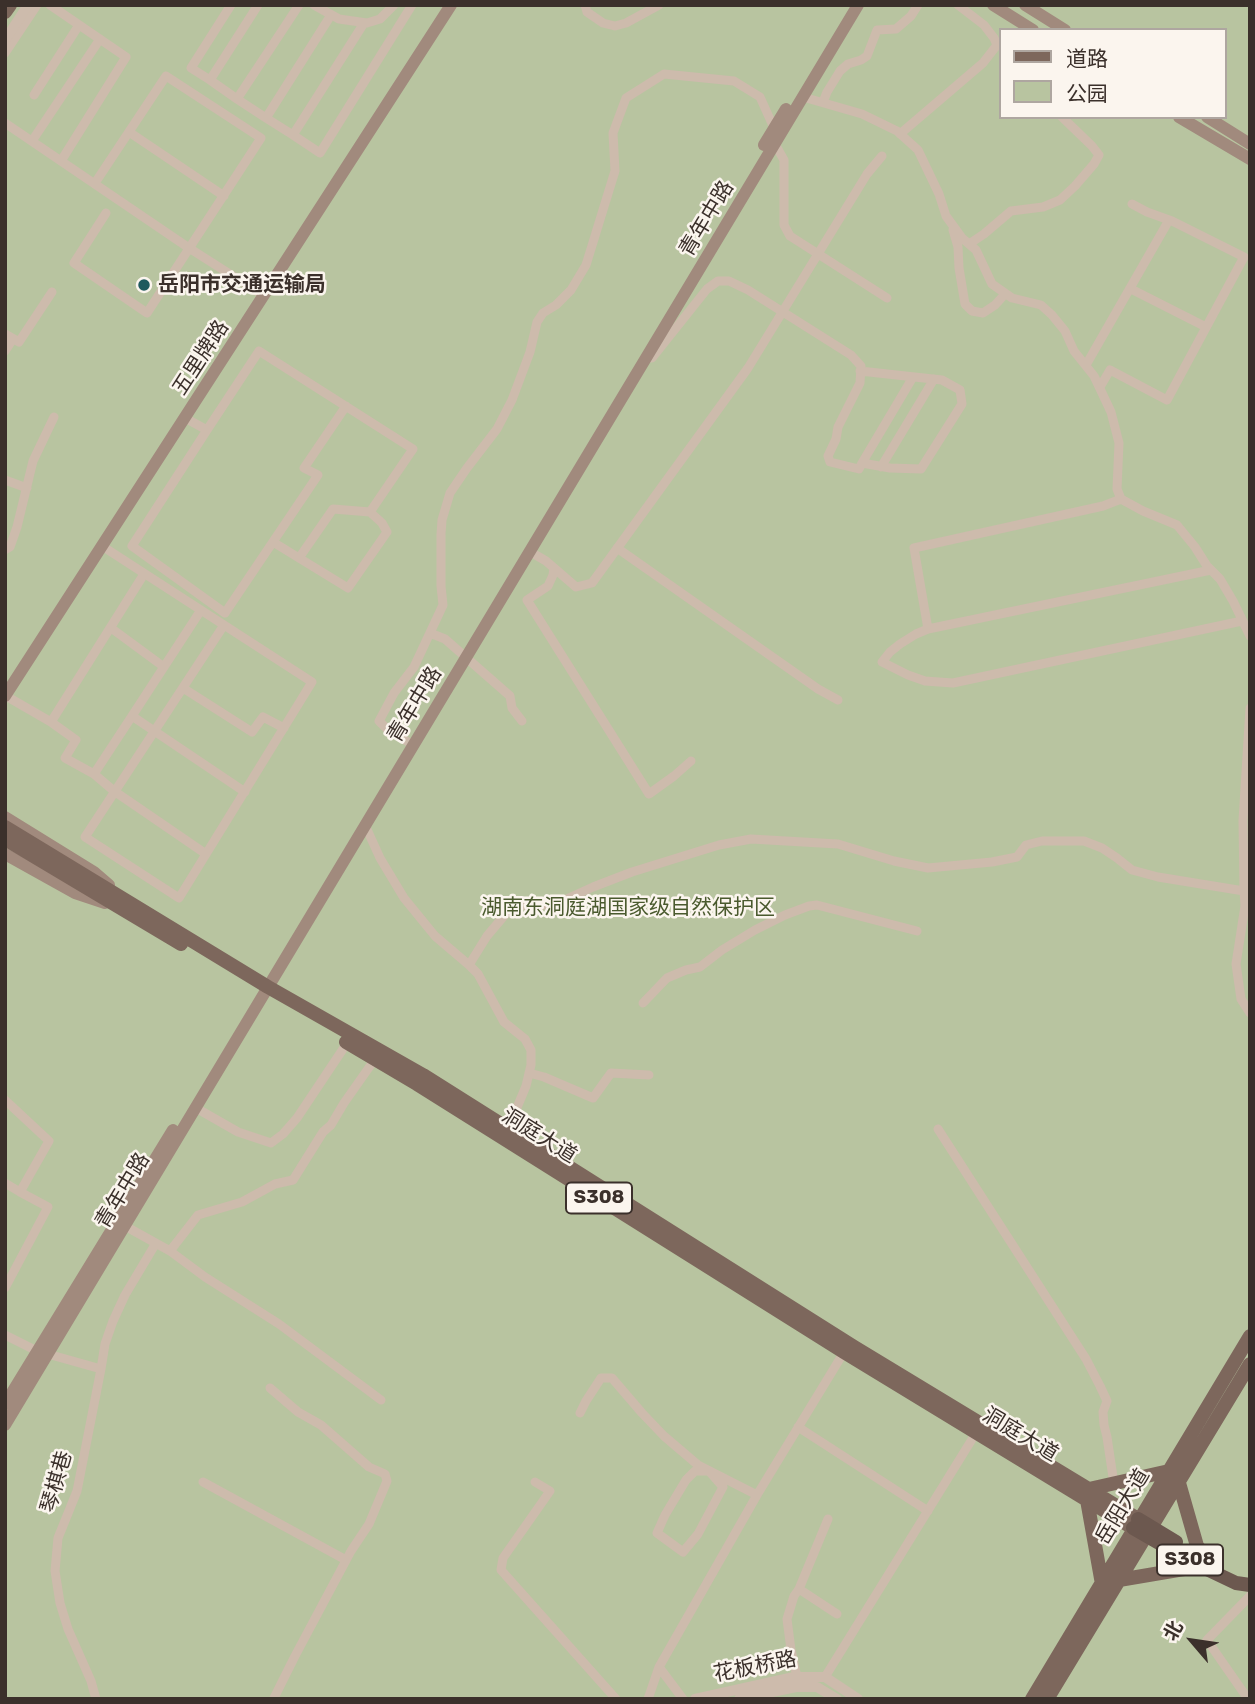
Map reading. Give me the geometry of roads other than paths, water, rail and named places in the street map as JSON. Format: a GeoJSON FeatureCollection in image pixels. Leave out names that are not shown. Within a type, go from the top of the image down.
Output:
{"type":"FeatureCollection","features":[{"type":"Feature","properties":{"kind":"highway","name":"S308"},"geometry":{"type":"LineString","coordinates":[[1142,1527],[1196,1555],[1236,1583],[1250,1585]]}},
{"type":"Feature","properties":{"kind":"highway","name":"S308"},"geometry":{"type":"LineString","coordinates":[[1207,1564],[1250,1576]]}},
{"type":"Feature","properties":{"kind":"main road"},"geometry":{"type":"LineString","coordinates":[[5,12],[10,5]]}},
{"type":"Feature","properties":{"kind":"main road","name":"五里牌路"},"geometry":{"type":"LineString","coordinates":[[5,684],[444,5]]}},
{"type":"Feature","properties":{"kind":"main road","name":"五里牌路"},"geometry":{"type":"LineString","coordinates":[[5,696],[451,5]]}},
{"type":"Feature","properties":{"kind":"main road"},"geometry":{"type":"LineString","coordinates":[[263,988],[408,742],[464,656],[849,5]]}},
{"type":"Feature","properties":{"kind":"main road","name":"青年中路"},"geometry":{"type":"LineString","coordinates":[[5,1425],[43,1352],[365,825],[464,656],[858,5]]}},
{"type":"Feature","properties":{"kind":"main road"},"geometry":{"type":"LineString","coordinates":[[993,5],[1030,28]]}},
{"type":"Feature","properties":{"kind":"main road"},"geometry":{"type":"LineString","coordinates":[[1025,5],[1062,28]]}},
{"type":"Feature","properties":{"kind":"main road"},"geometry":{"type":"LineString","coordinates":[[1182,119],[1250,159]]}},
{"type":"Feature","properties":{"kind":"main road"},"geometry":{"type":"LineString","coordinates":[[1210,119],[1250,144]]}},
{"type":"Feature","properties":{"kind":"main road"},"geometry":{"type":"LineString","coordinates":[[5,817],[94,872],[121,902]]}},
{"type":"Feature","properties":{"kind":"main road","name":"洞庭大道"},"geometry":{"type":"LineString","coordinates":[[5,827],[844,1352],[979,1428]]}},
{"type":"Feature","properties":{"kind":"main road","name":"洞庭大道"},"geometry":{"type":"LineString","coordinates":[[5,839],[61,873],[121,902]]}},
{"type":"Feature","properties":{"kind":"main road"},"geometry":{"type":"LineString","coordinates":[[5,854],[75,893],[121,902]]}},
{"type":"Feature","properties":{"kind":"main road","name":"青年中路"},"geometry":{"type":"LineString","coordinates":[[5,1404],[43,1352],[125,1226],[196,1108],[263,988]]}},
{"type":"Feature","properties":{"kind":"main road","name":"洞庭大道"},"geometry":{"type":"LineString","coordinates":[[263,988],[423,1075],[979,1428],[1142,1527]]}},
{"type":"Feature","properties":{"kind":"main road","name":"岳阳大道"},"geometry":{"type":"LineString","coordinates":[[1174,1477],[1250,1336]]}},
{"type":"Feature","properties":{"kind":"main road","name":"岳阳大道"},"geometry":{"type":"LineString","coordinates":[[1032,1699],[1102,1584],[1250,1364]]}},
{"type":"Feature","properties":{"kind":"main road"},"geometry":{"type":"LineString","coordinates":[[1102,1584],[1088,1495],[1114,1484],[1174,1477],[1197,1546],[1207,1564],[1119,1580]]}},
{"type":"Feature","properties":{"kind":"main road","name":"岳阳大道"},"geometry":{"type":"LineString","coordinates":[[1048,1699],[1119,1580],[1142,1527]]}},
{"type":"Feature","properties":{"kind":"street"},"geometry":{"type":"LineString","coordinates":[[5,40],[28,5]]}},
{"type":"Feature","properties":{"kind":"street"},"geometry":{"type":"LineString","coordinates":[[5,53],[37,5]]}},
{"type":"Feature","properties":{"kind":"street"},"geometry":{"type":"LineString","coordinates":[[50,5],[126,57],[61,161]]}},
{"type":"Feature","properties":{"kind":"street"},"geometry":{"type":"LineString","coordinates":[[231,5],[191,68],[320,153],[412,5]]}},
{"type":"Feature","properties":{"kind":"street"},"geometry":{"type":"LineString","coordinates":[[209,80],[258,5]]}},
{"type":"Feature","properties":{"kind":"street"},"geometry":{"type":"LineString","coordinates":[[237,99],[299,5]]}},
{"type":"Feature","properties":{"kind":"street"},"geometry":{"type":"LineString","coordinates":[[314,5],[339,19],[364,23],[380,19],[394,5]]}},
{"type":"Feature","properties":{"kind":"street"},"geometry":{"type":"LineString","coordinates":[[585,5],[587,12],[595,18],[615,26],[659,5]]}},
{"type":"Feature","properties":{"kind":"street"},"geometry":{"type":"LineString","coordinates":[[823,102],[840,71],[848,64],[867,56],[877,30],[896,29],[905,23],[918,5]]}},
{"type":"Feature","properties":{"kind":"street"},"geometry":{"type":"LineString","coordinates":[[900,134],[998,53],[994,38],[984,24],[958,5]]}},
{"type":"Feature","properties":{"kind":"street"},"geometry":{"type":"LineString","coordinates":[[266,118],[331,15]]}},
{"type":"Feature","properties":{"kind":"street"},"geometry":{"type":"LineString","coordinates":[[293,135],[364,23]]}},
{"type":"Feature","properties":{"kind":"street"},"geometry":{"type":"LineString","coordinates":[[34,95],[79,25]]}},
{"type":"Feature","properties":{"kind":"street"},"geometry":{"type":"LineString","coordinates":[[32,141],[100,39]]}},
{"type":"Feature","properties":{"kind":"street"},"geometry":{"type":"LineString","coordinates":[[408,742],[379,721],[394,693],[414,667],[443,605],[441,534],[450,493],[497,429],[512,400],[530,352],[537,322],[543,313],[571,290],[586,265],[615,171],[613,132],[626,98],[664,74],[734,81],[760,97],[774,128]]}},
{"type":"Feature","properties":{"kind":"street"},"geometry":{"type":"LineString","coordinates":[[95,183],[166,76],[261,138],[147,313],[74,263],[106,213]]}},
{"type":"Feature","properties":{"kind":"street"},"geometry":{"type":"LineString","coordinates":[[803,97],[862,114],[900,134],[918,150],[935,183],[946,216],[962,238],[976,250],[992,284],[1012,298],[1041,306],[1052,315],[1065,331],[1074,351],[1094,376],[1111,412],[1119,443],[1117,489],[1121,499],[1177,525],[1226,590],[1250,636]]}},
{"type":"Feature","properties":{"kind":"street"},"geometry":{"type":"LineString","coordinates":[[969,244],[1010,211],[1044,207],[1060,200],[1094,164],[1099,155],[1064,119]]}},
{"type":"Feature","properties":{"kind":"street"},"geometry":{"type":"LineString","coordinates":[[5,123],[258,292]]}},
{"type":"Feature","properties":{"kind":"street"},"geometry":{"type":"LineString","coordinates":[[129,132],[224,196]]}},
{"type":"Feature","properties":{"kind":"street"},"geometry":{"type":"LineString","coordinates":[[775,144],[784,160],[783,225],[790,236],[887,298]]}},
{"type":"Feature","properties":{"kind":"street"},"geometry":{"type":"LineString","coordinates":[[534,554],[576,587],[592,583],[748,368],[861,184],[882,156]]}},
{"type":"Feature","properties":{"kind":"street"},"geometry":{"type":"LineString","coordinates":[[1100,387],[1110,370],[1167,400],[1244,257],[1132,204]]}},
{"type":"Feature","properties":{"kind":"street"},"geometry":{"type":"LineString","coordinates":[[1086,365],[1169,220]]}},
{"type":"Feature","properties":{"kind":"street"},"geometry":{"type":"LineString","coordinates":[[950,221],[958,247],[958,268],[965,304],[972,312],[983,313],[1005,294]]}},
{"type":"Feature","properties":{"kind":"street"},"geometry":{"type":"LineString","coordinates":[[646,357],[652,358],[707,289],[718,281],[729,281],[748,290],[851,355],[860,366],[860,383],[838,427],[828,456],[830,462],[859,469],[913,376]]}},
{"type":"Feature","properties":{"kind":"street"},"geometry":{"type":"LineString","coordinates":[[1131,289],[1206,327]]}},
{"type":"Feature","properties":{"kind":"street"},"geometry":{"type":"LineString","coordinates":[[5,351],[9,337],[19,342],[51,292]]}},
{"type":"Feature","properties":{"kind":"street"},"geometry":{"type":"LineString","coordinates":[[346,406],[304,468],[318,475],[225,613],[132,546],[259,351],[346,406],[414,449],[370,512]]}},
{"type":"Feature","properties":{"kind":"street"},"geometry":{"type":"LineString","coordinates":[[860,371],[942,380],[960,390],[962,404],[921,469],[862,463]]}},
{"type":"Feature","properties":{"kind":"street"},"geometry":{"type":"LineString","coordinates":[[881,467],[934,379]]}},
{"type":"Feature","properties":{"kind":"street"},"geometry":{"type":"LineString","coordinates":[[5,550],[10,547],[18,527],[33,461],[54,417]]}},
{"type":"Feature","properties":{"kind":"street"},"geometry":{"type":"LineString","coordinates":[[185,418],[207,430]]}},
{"type":"Feature","properties":{"kind":"street"},"geometry":{"type":"LineString","coordinates":[[5,480],[27,488]]}},
{"type":"Feature","properties":{"kind":"street"},"geometry":{"type":"LineString","coordinates":[[928,629],[914,548],[1103,506],[1121,499]]}},
{"type":"Feature","properties":{"kind":"street"},"geometry":{"type":"LineString","coordinates":[[273,542],[299,558],[348,588],[387,532],[370,512],[334,509],[299,558]]}},
{"type":"Feature","properties":{"kind":"street"},"geometry":{"type":"LineString","coordinates":[[102,546],[312,682],[179,898],[85,837],[223,625]]}},
{"type":"Feature","properties":{"kind":"street"},"geometry":{"type":"LineString","coordinates":[[617,548],[818,689],[838,699]]}},
{"type":"Feature","properties":{"kind":"street"},"geometry":{"type":"LineString","coordinates":[[554,568],[548,586],[527,600],[649,794],[691,761]]}},
{"type":"Feature","properties":{"kind":"street"},"geometry":{"type":"LineString","coordinates":[[1211,570],[928,629],[900,644],[882,662],[925,681],[953,683],[1242,621]]}},
{"type":"Feature","properties":{"kind":"street"},"geometry":{"type":"LineString","coordinates":[[51,722],[144,574]]}},
{"type":"Feature","properties":{"kind":"street"},"geometry":{"type":"LineString","coordinates":[[94,774],[201,610]]}},
{"type":"Feature","properties":{"kind":"street"},"geometry":{"type":"LineString","coordinates":[[111,628],[164,667]]}},
{"type":"Feature","properties":{"kind":"street"},"geometry":{"type":"LineString","coordinates":[[430,633],[445,639],[510,696],[512,708],[523,721]]}},
{"type":"Feature","properties":{"kind":"street"},"geometry":{"type":"LineString","coordinates":[[183,688],[252,732],[263,717],[284,728]]}},
{"type":"Feature","properties":{"kind":"street"},"geometry":{"type":"LineString","coordinates":[[5,696],[51,722],[76,740],[65,758],[94,774],[114,791],[206,854]]}},
{"type":"Feature","properties":{"kind":"street"},"geometry":{"type":"LineString","coordinates":[[1250,708],[1243,820],[1245,906],[1236,964],[1241,999],[1250,1013]]}},
{"type":"Feature","properties":{"kind":"street"},"geometry":{"type":"LineString","coordinates":[[132,716],[245,792]]}},
{"type":"Feature","properties":{"kind":"street"},"geometry":{"type":"LineString","coordinates":[[365,825],[380,859],[404,898],[435,936],[478,974],[504,1022],[525,1039],[531,1050],[526,1086],[508,1129]]}},
{"type":"Feature","properties":{"kind":"street"},"geometry":{"type":"LineString","coordinates":[[469,965],[487,936],[509,910],[521,905],[538,906],[560,902],[593,887],[677,858],[719,845],[751,839],[838,844],[928,867],[992,862],[1017,857],[1026,845],[1042,841],[1084,841],[1102,848],[1132,870],[1244,891]]}},
{"type":"Feature","properties":{"kind":"street"},"geometry":{"type":"LineString","coordinates":[[643,1003],[667,978],[700,967],[755,930],[809,906],[817,905],[917,931]]}},
{"type":"Feature","properties":{"kind":"street"},"geometry":{"type":"LineString","coordinates":[[196,1108],[238,1132],[271,1143],[297,1118],[347,1043]]}},
{"type":"Feature","properties":{"kind":"street"},"geometry":{"type":"LineString","coordinates":[[170,1251],[198,1215],[242,1202],[275,1184],[293,1180],[375,1059]]}},
{"type":"Feature","properties":{"kind":"street"},"geometry":{"type":"LineString","coordinates":[[529,1073],[593,1098],[611,1073],[649,1075]]}},
{"type":"Feature","properties":{"kind":"street"},"geometry":{"type":"LineString","coordinates":[[5,1100],[50,1141],[20,1192]]}},
{"type":"Feature","properties":{"kind":"street"},"geometry":{"type":"LineString","coordinates":[[938,1129],[1100,1385],[1107,1401],[1103,1412],[1104,1425],[1114,1484]]}},
{"type":"Feature","properties":{"kind":"street"},"geometry":{"type":"LineString","coordinates":[[5,1183],[48,1207],[5,1288]]}},
{"type":"Feature","properties":{"kind":"street"},"geometry":{"type":"LineString","coordinates":[[125,1226],[170,1251],[205,1278],[279,1324],[382,1400]]}},
{"type":"Feature","properties":{"kind":"street","name":"琴棋巷"},"geometry":{"type":"LineString","coordinates":[[96,1699],[60,1603],[55,1571],[58,1538],[77,1491],[105,1344],[125,1295],[156,1243]]}},
{"type":"Feature","properties":{"kind":"street"},"geometry":{"type":"LineString","coordinates":[[5,1335],[43,1352],[101,1369]]}},
{"type":"Feature","properties":{"kind":"street"},"geometry":{"type":"LineString","coordinates":[[648,1699],[659,1667],[757,1495],[844,1352]]}},
{"type":"Feature","properties":{"kind":"street"},"geometry":{"type":"LineString","coordinates":[[580,1413],[601,1378],[612,1378],[664,1436],[698,1465],[757,1495]]}},
{"type":"Feature","properties":{"kind":"street"},"geometry":{"type":"LineString","coordinates":[[270,1388],[298,1412],[321,1425],[349,1447],[369,1467],[385,1474],[387,1481],[369,1524],[346,1560],[274,1699]]}},
{"type":"Feature","properties":{"kind":"street"},"geometry":{"type":"LineString","coordinates":[[798,1427],[928,1511]]}},
{"type":"Feature","properties":{"kind":"street"},"geometry":{"type":"LineString","coordinates":[[825,1677],[979,1428]]}},
{"type":"Feature","properties":{"kind":"street"},"geometry":{"type":"LineString","coordinates":[[695,1471],[709,1471],[723,1487],[698,1534],[683,1552],[657,1533],[686,1480],[695,1471]]}},
{"type":"Feature","properties":{"kind":"street"},"geometry":{"type":"LineString","coordinates":[[202,1482],[346,1560]]}},
{"type":"Feature","properties":{"kind":"street"},"geometry":{"type":"LineString","coordinates":[[535,1482],[550,1491],[503,1558],[500,1570],[616,1699]]}},
{"type":"Feature","properties":{"kind":"street"},"geometry":{"type":"LineString","coordinates":[[797,1677],[787,1619],[794,1596],[828,1519]]}},
{"type":"Feature","properties":{"kind":"street"},"geometry":{"type":"LineString","coordinates":[[799,1589],[837,1614]]}},
{"type":"Feature","properties":{"kind":"street"},"geometry":{"type":"LineString","coordinates":[[1248,1699],[1207,1640],[1250,1596]]}},
{"type":"Feature","properties":{"kind":"street"},"geometry":{"type":"LineString","coordinates":[[659,1667],[683,1699]]}},
{"type":"Feature","properties":{"kind":"street","name":"花板桥路"},"geometry":{"type":"LineString","coordinates":[[695,1699],[797,1677],[825,1677],[858,1699]]}},
{"type":"Feature","properties":{"kind":"street","name":"花板桥路"},"geometry":{"type":"LineString","coordinates":[[739,1699],[796,1687],[817,1687],[837,1699]]}},
{"type":"Feature","properties":{"kind":"place","name":"岳阳市交通运输局"},"geometry":{"type":"Point","coordinates":[144,285]}},
{"type":"Feature","properties":{"kind":"park label","name":"湖南东洞庭湖国家级自然保护区"},"geometry":{"type":"Point","coordinates":[628,908]}}]}
